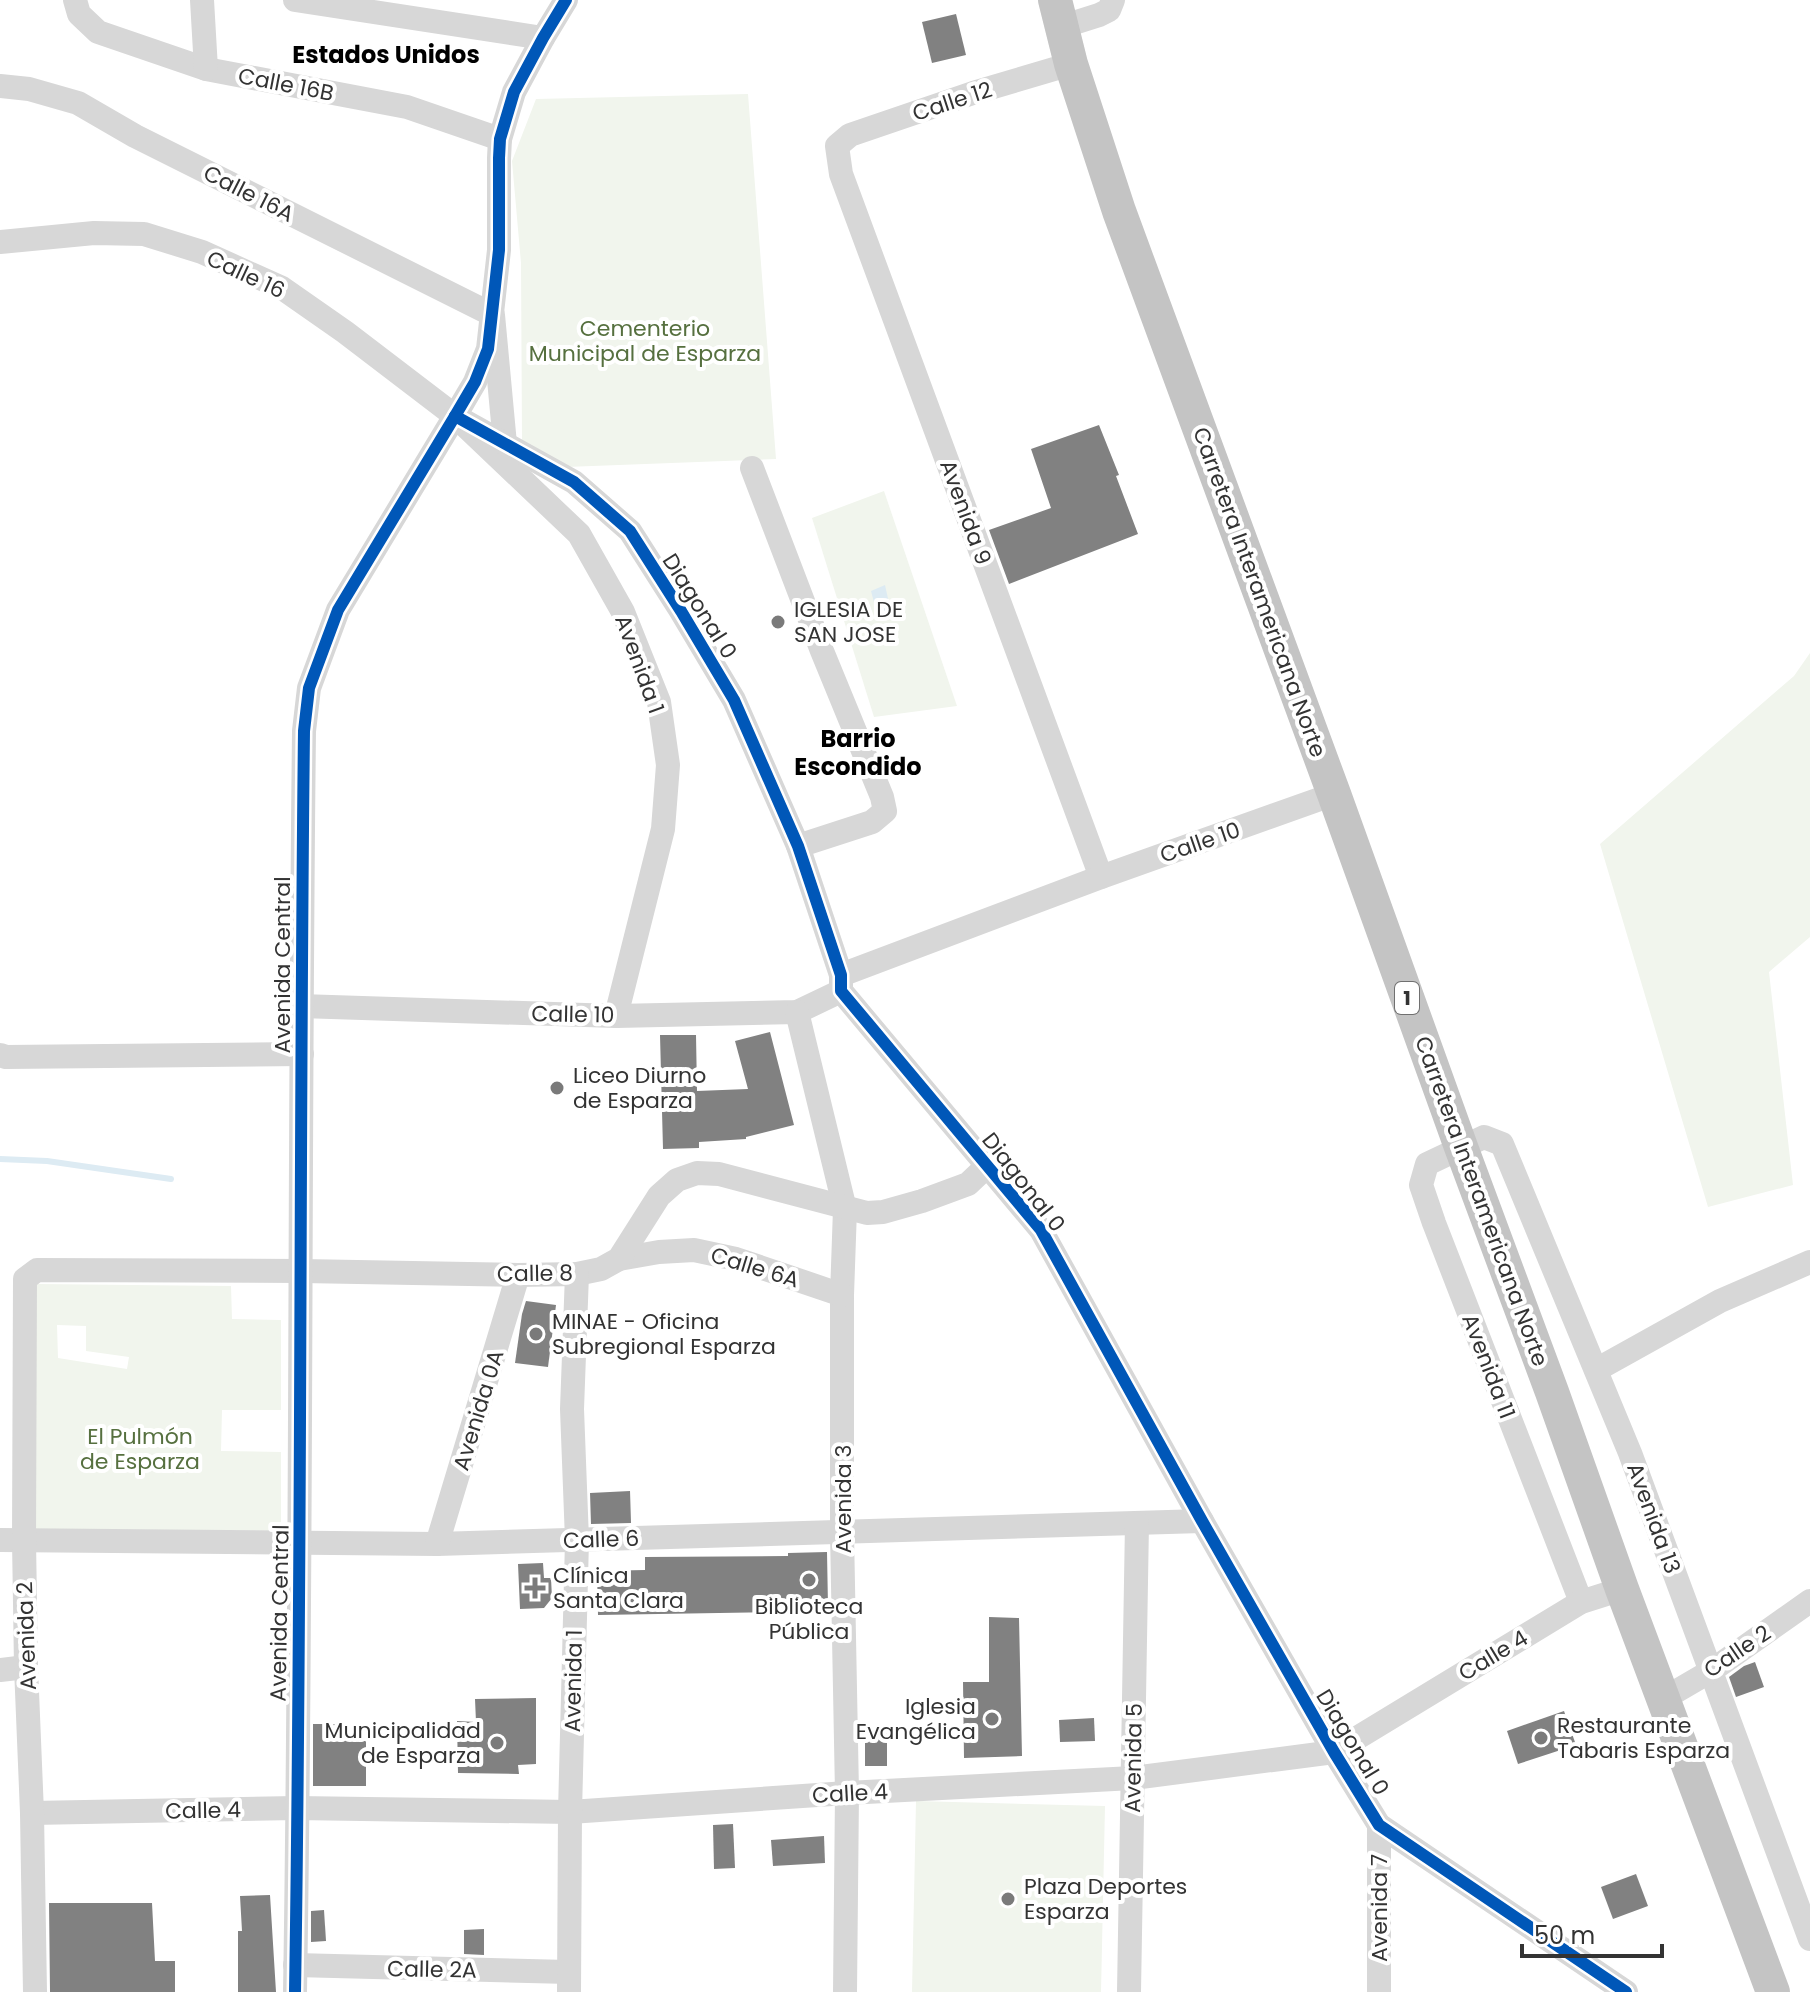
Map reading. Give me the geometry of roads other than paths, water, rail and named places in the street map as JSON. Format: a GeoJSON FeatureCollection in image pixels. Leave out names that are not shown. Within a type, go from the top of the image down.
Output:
{"type":"FeatureCollection","features":[{"type":"Feature","properties":{"kind":"highway","name":"Carretera Interamericana Norte"},"geometry":{"type":"LineString","coordinates":[[1058,13],[1071,64],[1119,211],[1622,1589],[1773,1992]]}},
{"type":"Feature","properties":{"kind":"highway"},"geometry":{"type":"LineString","coordinates":[[1692,1776],[1687,1804],[1719,1889],[1750,1992]]}},
{"type":"Feature","properties":{"kind":"street"},"geometry":{"type":"LineString","coordinates":[[202,0],[206,69]]}},
{"type":"Feature","properties":{"kind":"street"},"geometry":{"type":"LineString","coordinates":[[295,0],[543,38]]}},
{"type":"Feature","properties":{"kind":"street","name":"Avenida Central"},"geometry":{"type":"LineString","coordinates":[[295,1992],[302,1271],[300,1006],[304,731],[309,688],[338,610],[475,382],[488,349],[499,250],[500,139],[514,92],[566,0]]}},
{"type":"Feature","properties":{"kind":"street"},"geometry":{"type":"LineString","coordinates":[[1058,13],[1099,15],[1109,10],[1113,0]]}},
{"type":"Feature","properties":{"kind":"street","name":"Calle 16B"},"geometry":{"type":"LineString","coordinates":[[77,7],[98,32],[206,69],[407,107],[500,139]]}},
{"type":"Feature","properties":{"kind":"street","name":"Calle 12"},"geometry":{"type":"LineString","coordinates":[[837,146],[850,135],[1071,64]]}},
{"type":"Feature","properties":{"kind":"street","name":"Calle 16A"},"geometry":{"type":"LineString","coordinates":[[0,86],[29,89],[78,103],[135,136],[493,315]]}},
{"type":"Feature","properties":{"kind":"street","name":"Avenida 9"},"geometry":{"type":"LineString","coordinates":[[837,146],[846,189],[1101,877]]}},
{"type":"Feature","properties":{"kind":"street","name":"Calle 16"},"geometry":{"type":"LineString","coordinates":[[0,242],[94,233],[144,234],[202,252],[282,288],[455,416]]}},
{"type":"Feature","properties":{"kind":"street","name":"Avenida Central"},"geometry":{"type":"LineString","coordinates":[[493,315],[505,444]]}},
{"type":"Feature","properties":{"kind":"street","name":"Diagonal 0"},"geometry":{"type":"LineString","coordinates":[[455,416],[574,482],[630,531],[734,700],[798,846],[841,983],[1041,1230],[1202,1521],[1379,1825],[1626,1992]]}},
{"type":"Feature","properties":{"kind":"street","name":"Avenida 1"},"geometry":{"type":"LineString","coordinates":[[455,416],[579,534],[623,612],[659,702],[668,765],[663,829],[616,1016]]}},
{"type":"Feature","properties":{"kind":"street"},"geometry":{"type":"LineString","coordinates":[[752,468],[885,811],[872,822],[798,846]]}},
{"type":"Feature","properties":{"kind":"street","name":"Calle 10"},"geometry":{"type":"LineString","coordinates":[[300,1006],[616,1016],[797,1012],[841,983],[1101,877],[1334,794]]}},
{"type":"Feature","properties":{"kind":"street","name":"Avenida 3"},"geometry":{"type":"LineString","coordinates":[[797,1012],[845,1209],[842,1295],[847,1793],[845,1992]]}},
{"type":"Feature","properties":{"kind":"street"},"geometry":{"type":"LineString","coordinates":[[0,1055],[302,1054]]}},
{"type":"Feature","properties":{"kind":"street","name":"Avenida 13"},"geometry":{"type":"LineString","coordinates":[[1461,1147],[1484,1137],[1502,1144],[1630,1453],[1810,1939]]}},
{"type":"Feature","properties":{"kind":"street","name":"Avenida 11"},"geometry":{"type":"LineString","coordinates":[[1461,1147],[1427,1164],[1421,1185],[1581,1602]]}},
{"type":"Feature","properties":{"kind":"street"},"geometry":{"type":"LineString","coordinates":[[619,1259],[659,1196],[677,1180],[697,1173],[719,1174],[867,1213],[883,1212],[922,1201],[968,1184],[987,1166]]}},
{"type":"Feature","properties":{"kind":"street","name":"Calle 6A"},"geometry":{"type":"LineString","coordinates":[[619,1259],[694,1250],[736,1259],[842,1295]]}},
{"type":"Feature","properties":{"kind":"street","name":"Calle 8"},"geometry":{"type":"LineString","coordinates":[[25,1279],[37,1270],[577,1274],[601,1269],[619,1259]]}},
{"type":"Feature","properties":{"kind":"street"},"geometry":{"type":"LineString","coordinates":[[1596,1370],[1720,1301],[1810,1262]]}},
{"type":"Feature","properties":{"kind":"street","name":"Avenida 1"},"geometry":{"type":"LineString","coordinates":[[569,1982],[577,1540],[572,1409],[577,1274]]}},
{"type":"Feature","properties":{"kind":"street","name":"Avenida 0A"},"geometry":{"type":"LineString","coordinates":[[437,1544],[518,1275]]}},
{"type":"Feature","properties":{"kind":"street","name":"Avenida 2"},"geometry":{"type":"LineString","coordinates":[[25,1279],[12,1540],[26,1667],[35,1992]]}},
{"type":"Feature","properties":{"kind":"street","name":"Calle 6"},"geometry":{"type":"LineString","coordinates":[[12,1540],[437,1544],[1202,1521]]}},
{"type":"Feature","properties":{"kind":"street","name":"Avenida 5"},"geometry":{"type":"LineString","coordinates":[[1129,1992],[1137,1523]]}},
{"type":"Feature","properties":{"kind":"street","name":"Calle 4"},"geometry":{"type":"LineString","coordinates":[[32,1813],[296,1808],[570,1812],[1133,1778],[1334,1752],[1581,1602],[1622,1589]]}},
{"type":"Feature","properties":{"kind":"street","name":"Calle 2"},"geometry":{"type":"LineString","coordinates":[[1663,1699],[1711,1671],[1810,1601]]}},
{"type":"Feature","properties":{"kind":"street"},"geometry":{"type":"LineString","coordinates":[[0,1670],[26,1667]]}},
{"type":"Feature","properties":{"kind":"street","name":"Avenida 7"},"geometry":{"type":"LineString","coordinates":[[1379,1825],[1379,1992]]}},
{"type":"Feature","properties":{"kind":"street","name":"Calle 2A"},"geometry":{"type":"LineString","coordinates":[[295,1965],[569,1982]]}},
{"type":"Feature","properties":{"kind":"waterway"},"geometry":{"type":"LineString","coordinates":[[0,1159],[47,1161],[171,1179]]}},
{"type":"Feature","properties":{"kind":"place","name":"IGLESIA DE SAN JOSE"},"geometry":{"type":"Point","coordinates":[778,622]}},
{"type":"Feature","properties":{"kind":"place","name":"Liceo Diurno de Esparza"},"geometry":{"type":"Point","coordinates":[557,1088]}},
{"type":"Feature","properties":{"kind":"place","name":"MINAE - Oficina Subregional Esparza"},"geometry":{"type":"Point","coordinates":[536,1334]}},
{"type":"Feature","properties":{"kind":"place","name":"Biblioteca Pública"},"geometry":{"type":"Point","coordinates":[809,1580]}},
{"type":"Feature","properties":{"kind":"place","name":"Clínica Santa Clara"},"geometry":{"type":"Point","coordinates":[535,1588]}},
{"type":"Feature","properties":{"kind":"place","name":"Iglesia Evangélica"},"geometry":{"type":"Point","coordinates":[992,1719]}},
{"type":"Feature","properties":{"kind":"place","name":"Restaurante Tabaris Esparza"},"geometry":{"type":"Point","coordinates":[1541,1738]}},
{"type":"Feature","properties":{"kind":"place","name":"Municipalidad de Esparza"},"geometry":{"type":"Point","coordinates":[497,1743]}},
{"type":"Feature","properties":{"kind":"place","name":"Plaza Deportes Esparza"},"geometry":{"type":"Point","coordinates":[1008,1899]}},
{"type":"Feature","properties":{"kind":"district","name":"Estados Unidos"},"geometry":{"type":"Point","coordinates":[386,55]}},
{"type":"Feature","properties":{"kind":"district","name":"Barrio Escondido"},"geometry":{"type":"Point","coordinates":[858,753]}},
{"type":"Feature","properties":{"kind":"park label","name":"Cementerio Municipal de Esparza"},"geometry":{"type":"Point","coordinates":[645,340]}},
{"type":"Feature","properties":{"kind":"park label","name":"El Pulmón de Esparza"},"geometry":{"type":"Point","coordinates":[140,1448]}}]}
